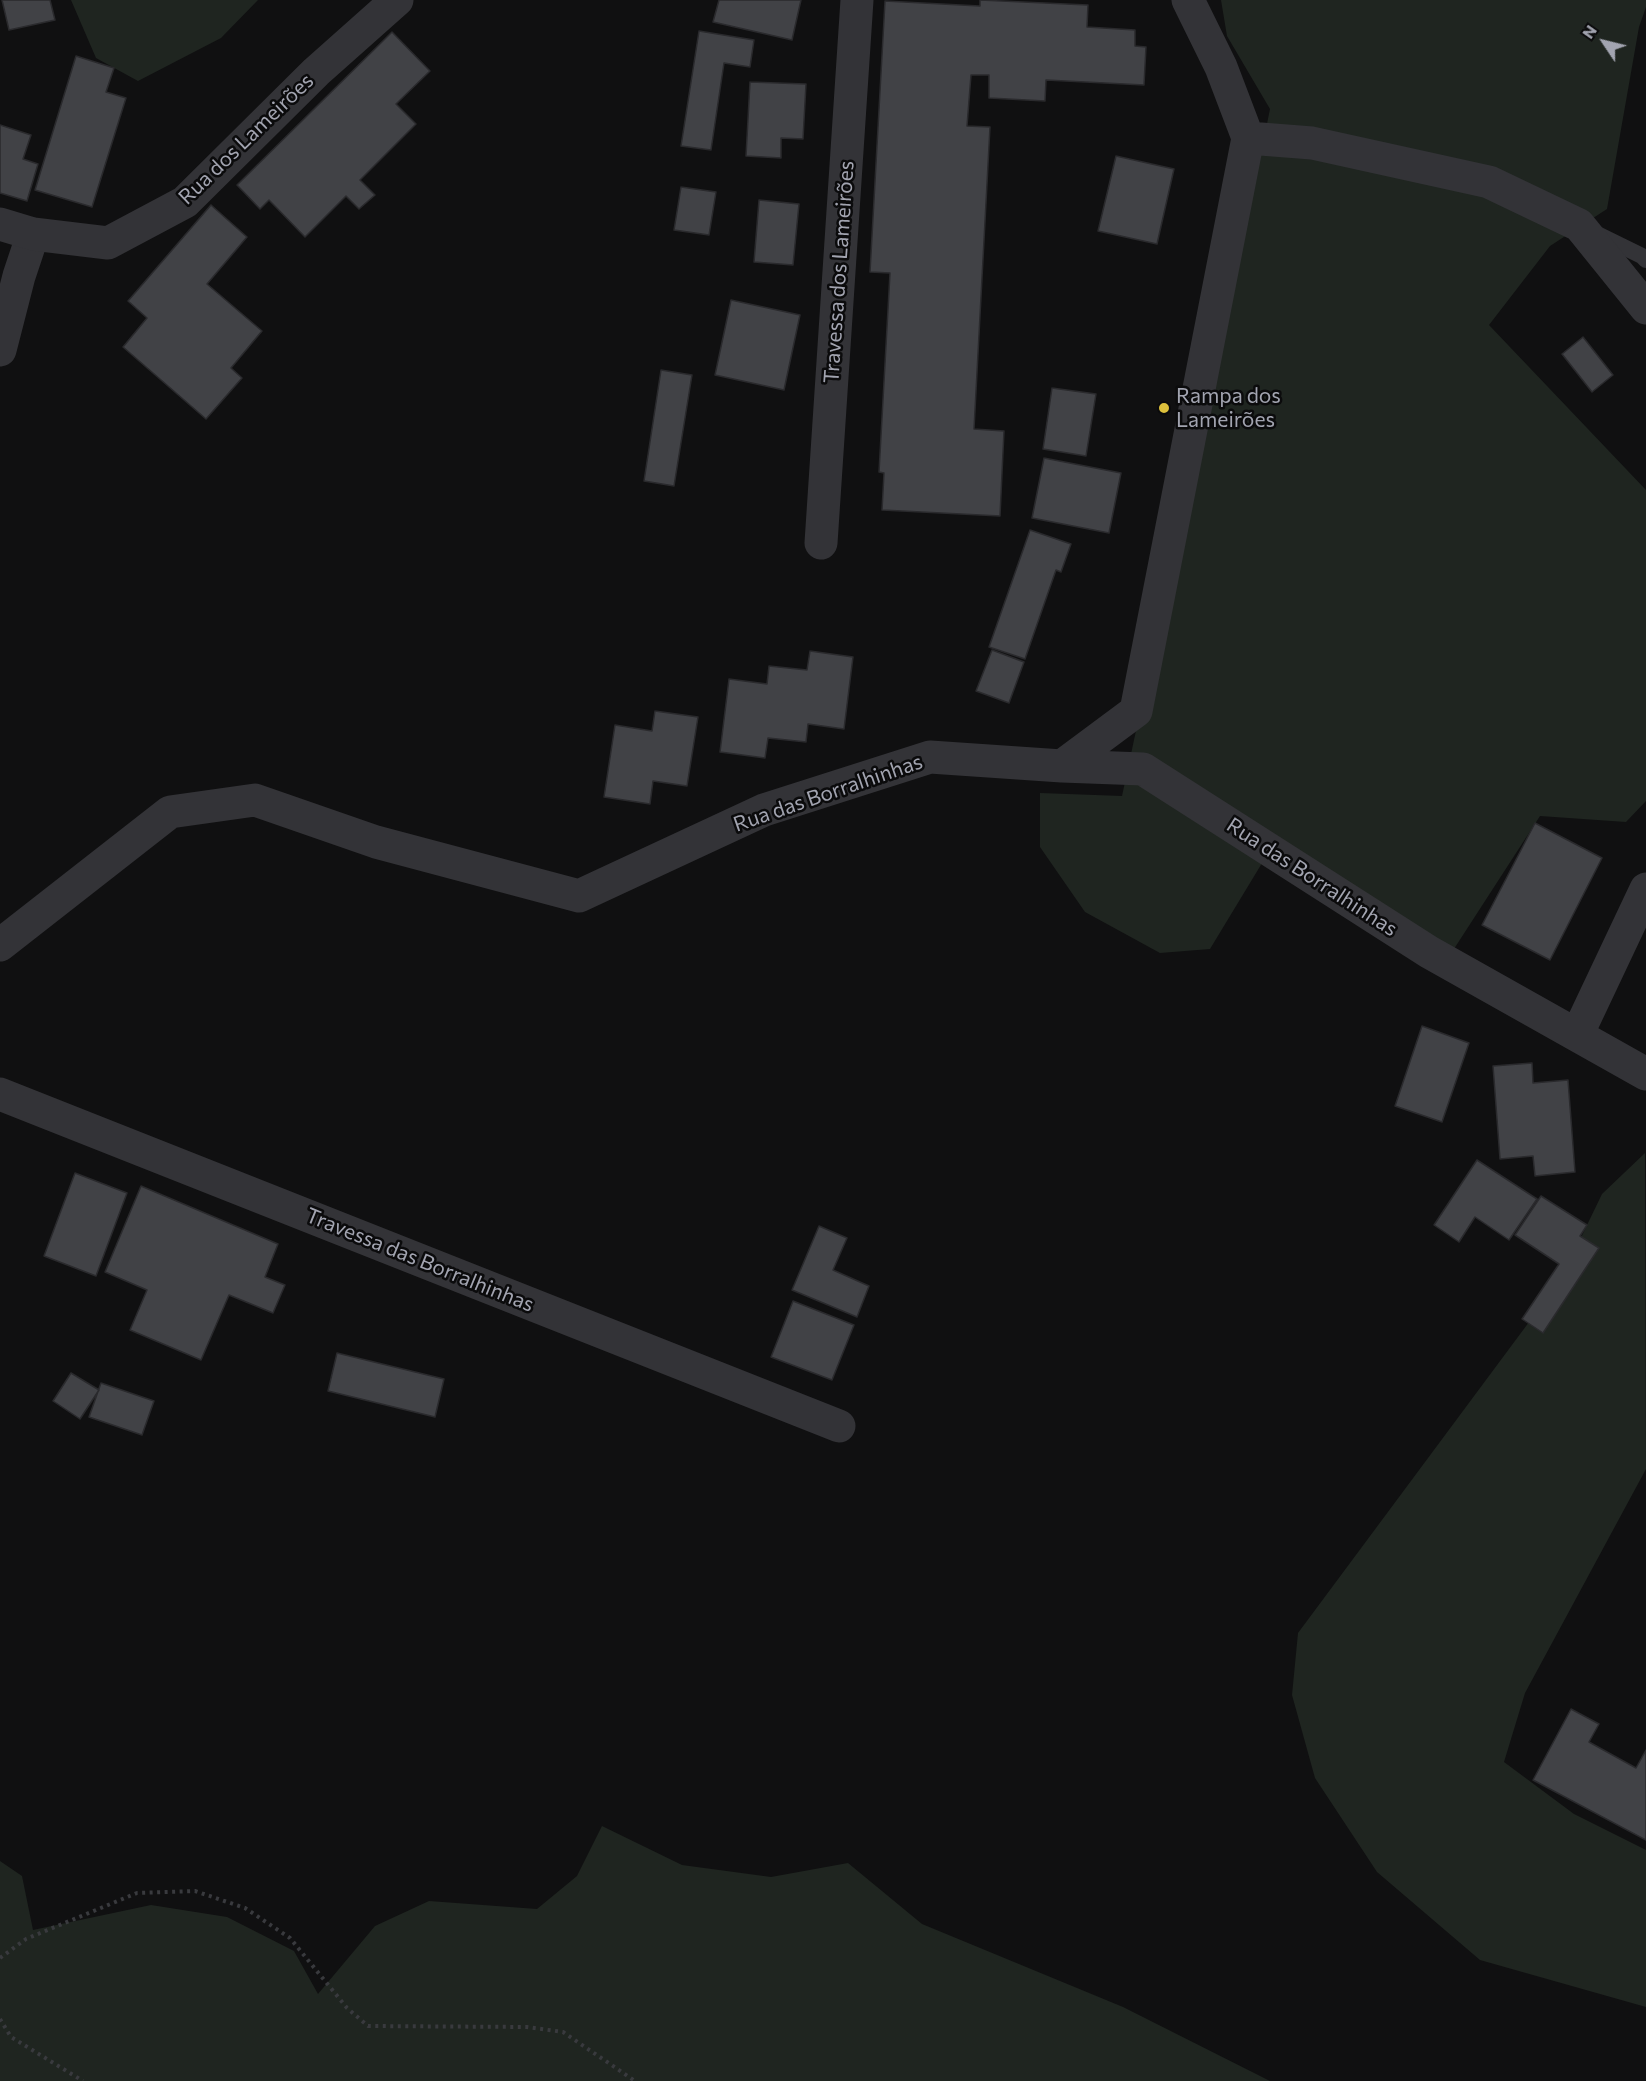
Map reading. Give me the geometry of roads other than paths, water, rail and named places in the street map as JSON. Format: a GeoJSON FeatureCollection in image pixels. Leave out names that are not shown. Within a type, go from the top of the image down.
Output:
{"type":"FeatureCollection","features":[{"type":"Feature","properties":{"kind":"street","name":"Rua dos Lameirões"},"geometry":{"type":"LineString","coordinates":[[0,224],[33,234],[108,243],[185,202],[316,72],[397,0]]}},
{"type":"Feature","properties":{"kind":"street","name":"Travessa dos Lameirões"},"geometry":{"type":"LineString","coordinates":[[822,543],[857,0]]}},
{"type":"Feature","properties":{"kind":"street"},"geometry":{"type":"LineString","coordinates":[[1062,766],[1136,711],[1248,138],[1221,67],[1188,0]]}},
{"type":"Feature","properties":{"kind":"street"},"geometry":{"type":"LineString","coordinates":[[1248,138],[1312,143],[1489,182],[1579,225],[1646,308]]}},
{"type":"Feature","properties":{"kind":"street"},"geometry":{"type":"LineString","coordinates":[[0,350],[10,279],[33,234]]}},
{"type":"Feature","properties":{"kind":"street","name":"Rua das Borralhinhas"},"geometry":{"type":"LineString","coordinates":[[0,945],[170,812],[255,800],[376,842],[579,896],[764,810],[930,757],[1143,769],[1429,952],[1646,1074]]}},
{"type":"Feature","properties":{"kind":"street"},"geometry":{"type":"LineString","coordinates":[[1577,1035],[1646,889]]}},
{"type":"Feature","properties":{"kind":"street","name":"Travessa das Borralhinhas"},"geometry":{"type":"LineString","coordinates":[[0,1094],[839,1426]]}},
{"type":"Feature","properties":{"kind":"lane"},"geometry":{"type":"LineString","coordinates":[[1579,225],[1646,260]]}},
{"type":"Feature","properties":{"kind":"place","name":"Rampa dos Lameirões"},"geometry":{"type":"Point","coordinates":[1164,408]}}]}
